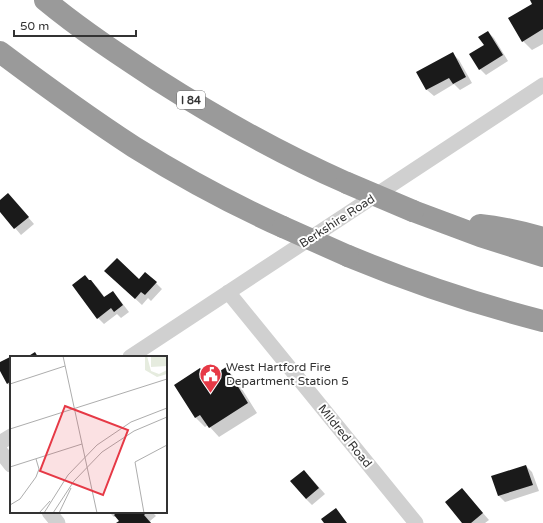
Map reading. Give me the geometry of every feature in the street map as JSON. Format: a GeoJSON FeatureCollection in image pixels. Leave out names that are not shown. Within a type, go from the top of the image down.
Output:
{"type":"FeatureCollection","features":[{"type":"Feature","properties":{"kind":"highway","name":"I 84"},"geometry":{"type":"LineString","coordinates":[[45,0],[112,49],[167,86],[202,108],[270,146],[347,183],[412,211],[445,224],[543,256]]}},
{"type":"Feature","properties":{"kind":"highway"},"geometry":{"type":"LineString","coordinates":[[0,52],[74,106],[134,147],[197,184],[226,199],[283,227],[348,256],[420,284],[543,321]]}},
{"type":"Feature","properties":{"kind":"highway"},"geometry":{"type":"LineString","coordinates":[[445,224],[490,226],[523,232],[543,238]]}},
{"type":"Feature","properties":{"kind":"street","name":"Berkshire Road"},"geometry":{"type":"LineString","coordinates":[[132,356],[543,85]]}},
{"type":"Feature","properties":{"kind":"street","name":"Mildred Road"},"geometry":{"type":"LineString","coordinates":[[228,292],[416,523]]}},
{"type":"Feature","properties":{"kind":"street"},"geometry":{"type":"LineString","coordinates":[[0,443],[10,437]]}},
{"type":"Feature","properties":{"kind":"street"},"geometry":{"type":"LineString","coordinates":[[0,451],[10,464]]}},
{"type":"Feature","properties":{"kind":"street"},"geometry":{"type":"LineString","coordinates":[[50,513],[58,523]]}},
{"type":"Feature","properties":{"kind":"building"},"geometry":{"type":"Polygon","coordinates":[[[530,0],[543,0],[543,29],[522,42],[508,18],[532,4],[530,0]]]}},
{"type":"Feature","properties":{"kind":"building"},"geometry":{"type":"Polygon","coordinates":[[[488,31],[503,55],[479,70],[469,54],[484,45],[478,37],[488,31]]]}},
{"type":"Feature","properties":{"kind":"building"},"geometry":{"type":"Polygon","coordinates":[[[453,52],[466,77],[453,84],[449,78],[426,90],[416,72],[453,52]]]}},
{"type":"Feature","properties":{"kind":"building"},"geometry":{"type":"Polygon","coordinates":[[[8,193],[29,217],[14,229],[0,212],[0,200],[8,193]]]}},
{"type":"Feature","properties":{"kind":"building"},"geometry":{"type":"Polygon","coordinates":[[[117,258],[139,279],[145,272],[157,282],[145,295],[141,292],[135,299],[104,271],[117,258]]]}},
{"type":"Feature","properties":{"kind":"building"},"geometry":{"type":"Polygon","coordinates":[[[85,275],[89,280],[91,280],[104,297],[113,291],[123,305],[114,312],[111,308],[97,319],[72,285],[85,275]]]}},
{"type":"Feature","properties":{"kind":"building"},"geometry":{"type":"Polygon","coordinates":[[[35,352],[37,356],[29,356],[35,352]]]}},
{"type":"Feature","properties":{"kind":"building"},"geometry":{"type":"Polygon","coordinates":[[[10,357],[10,382],[7,384],[0,371],[0,362],[10,357]]]}},
{"type":"Feature","properties":{"kind":"building","name":"West Hartford Fire Department Station 5"},"geometry":{"type":"Polygon","coordinates":[[[226,367],[248,403],[209,428],[200,415],[195,418],[174,385],[200,368],[208,379],[226,367]]]}},
{"type":"Feature","properties":{"kind":"building"},"geometry":{"type":"Polygon","coordinates":[[[526,465],[533,485],[498,496],[491,476],[526,465]]]}},
{"type":"Feature","properties":{"kind":"building"},"geometry":{"type":"Polygon","coordinates":[[[304,470],[319,488],[306,499],[290,481],[304,470]]]}},
{"type":"Feature","properties":{"kind":"building"},"geometry":{"type":"Polygon","coordinates":[[[462,488],[483,513],[471,523],[462,523],[445,502],[462,488]]]}},
{"type":"Feature","properties":{"kind":"building"},"geometry":{"type":"Polygon","coordinates":[[[336,508],[347,523],[324,523],[321,519],[336,508]]]}},
{"type":"Feature","properties":{"kind":"building"},"geometry":{"type":"Polygon","coordinates":[[[116,513],[146,513],[144,515],[151,523],[116,523],[119,521],[114,515],[116,513]]]}},
{"type":"Feature","properties":{"kind":"place","name":"West Hartford Fire Department Station 5"},"geometry":{"type":"Point","coordinates":[211,394]}}]}
